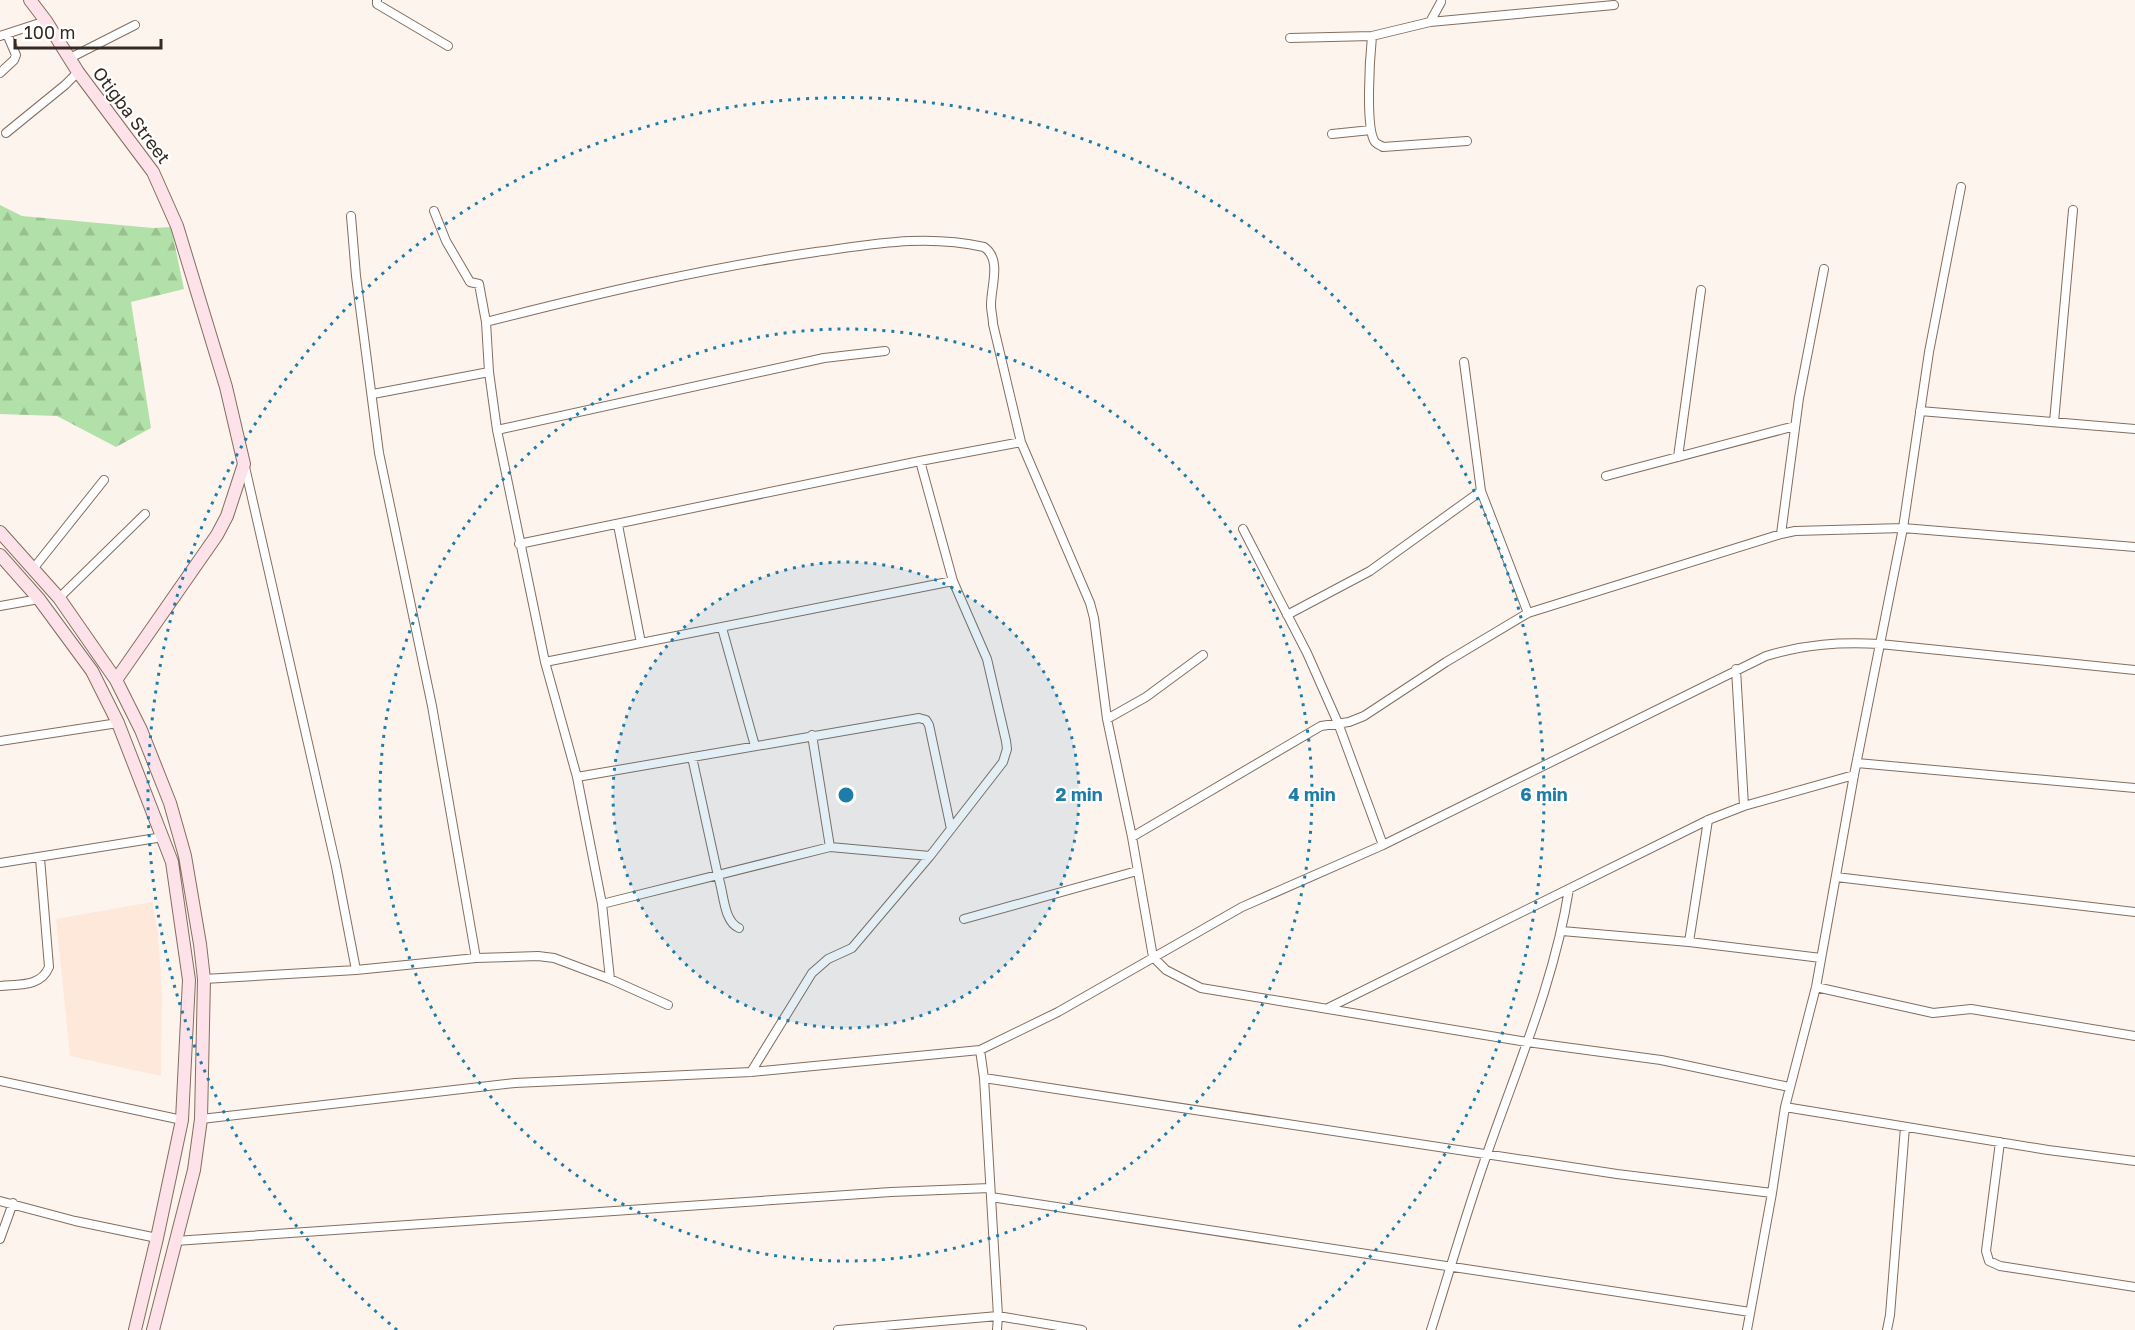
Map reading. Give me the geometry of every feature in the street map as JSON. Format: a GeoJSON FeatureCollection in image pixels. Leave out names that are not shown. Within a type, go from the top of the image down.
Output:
{"type":"FeatureCollection","features":[{"type":"Feature","properties":{"kind":"street","name":"Otigba Street"},"geometry":{"type":"LineString","coordinates":[[30,0],[78,72],[153,172],[177,226],[226,387],[244,464]]}},
{"type":"Feature","properties":{"kind":"street"},"geometry":{"type":"LineString","coordinates":[[377,0],[377,4],[448,46]]}},
{"type":"Feature","properties":{"kind":"street"},"geometry":{"type":"LineString","coordinates":[[1441,1],[1449,20]]}},
{"type":"Feature","properties":{"kind":"street"},"geometry":{"type":"LineString","coordinates":[[1430,22],[1441,1]]}},
{"type":"Feature","properties":{"kind":"street"},"geometry":{"type":"LineString","coordinates":[[1290,38],[1371,36],[1430,22],[1614,5]]}},
{"type":"Feature","properties":{"kind":"street"},"geometry":{"type":"LineString","coordinates":[[0,73],[14,60],[16,55],[4,35],[46,21]]}},
{"type":"Feature","properties":{"kind":"street"},"geometry":{"type":"LineString","coordinates":[[70,58],[135,25]]}},
{"type":"Feature","properties":{"kind":"street"},"geometry":{"type":"LineString","coordinates":[[1371,36],[1369,75],[1371,130],[1374,141],[1383,147],[1467,141]]}},
{"type":"Feature","properties":{"kind":"street"},"geometry":{"type":"LineString","coordinates":[[6,133],[78,72]]}},
{"type":"Feature","properties":{"kind":"street"},"geometry":{"type":"LineString","coordinates":[[1332,134],[1371,130]]}},
{"type":"Feature","properties":{"kind":"street"},"geometry":{"type":"LineString","coordinates":[[1747,1330],[1785,1107],[1816,987],[1854,775],[1903,528],[1929,352],[1961,187]]}},
{"type":"Feature","properties":{"kind":"street"},"geometry":{"type":"LineString","coordinates":[[2054,422],[2073,210]]}},
{"type":"Feature","properties":{"kind":"street"},"geometry":{"type":"LineString","coordinates":[[434,211],[446,241],[470,282],[479,284],[486,322],[489,372],[497,430],[545,662],[577,777],[602,904],[610,979]]}},
{"type":"Feature","properties":{"kind":"street"},"geometry":{"type":"LineString","coordinates":[[351,216],[356,276],[380,453],[432,706],[477,958]]}},
{"type":"Feature","properties":{"kind":"street"},"geometry":{"type":"LineString","coordinates":[[486,322],[568,301],[758,260],[901,240],[938,241],[984,247],[991,251],[994,260],[991,305],[993,324],[1020,442],[1090,603],[1094,618],[1107,719],[1132,837],[1153,957],[1166,970],[1201,988],[1527,1042],[1661,1060],[1789,1087]]}},
{"type":"Feature","properties":{"kind":"street"},"geometry":{"type":"LineString","coordinates":[[1780,534],[1795,426],[1824,269]]}},
{"type":"Feature","properties":{"kind":"street"},"geometry":{"type":"LineString","coordinates":[[1678,457],[1701,290]]}},
{"type":"Feature","properties":{"kind":"street"},"geometry":{"type":"LineString","coordinates":[[497,430],[824,358],[885,351]]}},
{"type":"Feature","properties":{"kind":"street"},"geometry":{"type":"LineString","coordinates":[[1464,362],[1481,491],[1528,613]]}},
{"type":"Feature","properties":{"kind":"street"},"geometry":{"type":"LineString","coordinates":[[373,394],[489,372]]}},
{"type":"Feature","properties":{"kind":"street"},"geometry":{"type":"LineString","coordinates":[[1920,411],[2135,429]]}},
{"type":"Feature","properties":{"kind":"street"},"geometry":{"type":"LineString","coordinates":[[1606,476],[1795,426]]}},
{"type":"Feature","properties":{"kind":"street"},"geometry":{"type":"LineString","coordinates":[[519,544],[1020,442]]}},
{"type":"Feature","properties":{"kind":"street"},"geometry":{"type":"LineString","coordinates":[[751,1072],[812,974],[828,959],[852,948],[930,856],[1004,762],[1007,749],[987,659],[953,580],[920,461]]}},
{"type":"Feature","properties":{"kind":"street"},"geometry":{"type":"LineString","coordinates":[[116,680],[217,535],[230,507],[244,464]]}},
{"type":"Feature","properties":{"kind":"street"},"geometry":{"type":"LineString","coordinates":[[244,464],[336,866],[356,970]]}},
{"type":"Feature","properties":{"kind":"street"},"geometry":{"type":"LineString","coordinates":[[33,569],[104,480]]}},
{"type":"Feature","properties":{"kind":"street"},"geometry":{"type":"LineString","coordinates":[[1287,615],[1370,571],[1481,491]]}},
{"type":"Feature","properties":{"kind":"street"},"geometry":{"type":"LineString","coordinates":[[58,598],[145,514]]}},
{"type":"Feature","properties":{"kind":"street"},"geometry":{"type":"LineString","coordinates":[[618,525],[641,643]]}},
{"type":"Feature","properties":{"kind":"street"},"geometry":{"type":"LineString","coordinates":[[1132,837],[1321,726],[1348,722],[1364,716],[1446,662],[1528,613],[1780,534],[1795,531],[1903,528],[2135,547]]}},
{"type":"Feature","properties":{"kind":"street"},"geometry":{"type":"LineString","coordinates":[[1243,529],[1307,653],[1338,723],[1383,845]]}},
{"type":"Feature","properties":{"kind":"street"},"geometry":{"type":"LineString","coordinates":[[0,532],[58,598],[116,680],[141,730],[185,855],[204,979],[201,1119],[195,1170],[153,1330]]}},
{"type":"Feature","properties":{"kind":"street"},"geometry":{"type":"LineString","coordinates":[[0,555],[39,599],[92,671],[118,723],[172,862],[189,980],[182,1119],[135,1330]]}},
{"type":"Feature","properties":{"kind":"street"},"geometry":{"type":"LineString","coordinates":[[545,662],[953,580]]}},
{"type":"Feature","properties":{"kind":"street"},"geometry":{"type":"LineString","coordinates":[[0,606],[39,599]]}},
{"type":"Feature","properties":{"kind":"street"},"geometry":{"type":"LineString","coordinates":[[722,628],[755,746]]}},
{"type":"Feature","properties":{"kind":"street"},"geometry":{"type":"LineString","coordinates":[[201,1119],[515,1083],[751,1072],[980,1050],[1058,1012],[1242,907],[1383,845],[1766,656],[1794,648],[1839,642],[1880,644],[2135,670]]}},
{"type":"Feature","properties":{"kind":"street"},"geometry":{"type":"LineString","coordinates":[[1107,719],[1146,697],[1203,655]]}},
{"type":"Feature","properties":{"kind":"street"},"geometry":{"type":"LineString","coordinates":[[1736,669],[1744,806]]}},
{"type":"Feature","properties":{"kind":"street"},"geometry":{"type":"LineString","coordinates":[[577,777],[919,718],[926,720],[929,725],[951,829]]}},
{"type":"Feature","properties":{"kind":"street"},"geometry":{"type":"LineString","coordinates":[[0,741],[118,723]]}},
{"type":"Feature","properties":{"kind":"street"},"geometry":{"type":"LineString","coordinates":[[812,735],[830,847]]}},
{"type":"Feature","properties":{"kind":"street"},"geometry":{"type":"LineString","coordinates":[[692,757],[718,876],[723,889],[726,914],[729,920],[739,928]]}},
{"type":"Feature","properties":{"kind":"street"},"geometry":{"type":"LineString","coordinates":[[1857,763],[2135,788]]}},
{"type":"Feature","properties":{"kind":"street"},"geometry":{"type":"LineString","coordinates":[[1328,1008],[1708,820],[1744,806],[1854,775]]}},
{"type":"Feature","properties":{"kind":"street"},"geometry":{"type":"LineString","coordinates":[[1689,942],[1708,820]]}},
{"type":"Feature","properties":{"kind":"street"},"geometry":{"type":"LineString","coordinates":[[0,863],[164,837]]}},
{"type":"Feature","properties":{"kind":"street"},"geometry":{"type":"LineString","coordinates":[[602,904],[830,847],[930,856]]}},
{"type":"Feature","properties":{"kind":"street"},"geometry":{"type":"LineString","coordinates":[[0,986],[37,982],[46,976],[49,967],[40,858]]}},
{"type":"Feature","properties":{"kind":"street"},"geometry":{"type":"LineString","coordinates":[[964,919],[1137,871]]}},
{"type":"Feature","properties":{"kind":"street"},"geometry":{"type":"LineString","coordinates":[[1836,877],[2135,912]]}},
{"type":"Feature","properties":{"kind":"street"},"geometry":{"type":"LineString","coordinates":[[1431,1330],[1562,931],[1569,890]]}},
{"type":"Feature","properties":{"kind":"street"},"geometry":{"type":"LineString","coordinates":[[1562,931],[1689,942],[1821,958]]}},
{"type":"Feature","properties":{"kind":"street"},"geometry":{"type":"LineString","coordinates":[[204,979],[356,970],[477,958],[538,956],[554,958],[610,979],[668,1005]]}},
{"type":"Feature","properties":{"kind":"street"},"geometry":{"type":"LineString","coordinates":[[1816,987],[1933,1013],[1971,1009],[2135,1036]]}},
{"type":"Feature","properties":{"kind":"street"},"geometry":{"type":"LineString","coordinates":[[980,1050],[984,1078],[997,1330]]}},
{"type":"Feature","properties":{"kind":"street"},"geometry":{"type":"LineString","coordinates":[[984,1078],[1617,1174],[1772,1193]]}},
{"type":"Feature","properties":{"kind":"street"},"geometry":{"type":"LineString","coordinates":[[0,1081],[182,1119]]}},
{"type":"Feature","properties":{"kind":"street"},"geometry":{"type":"LineString","coordinates":[[1785,1107],[2000,1142],[2135,1161]]}},
{"type":"Feature","properties":{"kind":"street"},"geometry":{"type":"LineString","coordinates":[[1887,1330],[1905,1127]]}},
{"type":"Feature","properties":{"kind":"street"},"geometry":{"type":"LineString","coordinates":[[2000,1142],[1986,1251],[1989,1261],[2000,1266],[2135,1287]]}},
{"type":"Feature","properties":{"kind":"street"},"geometry":{"type":"LineString","coordinates":[[175,1241],[891,1192],[990,1192],[1208,1232],[1750,1312]]}},
{"type":"Feature","properties":{"kind":"street"},"geometry":{"type":"LineString","coordinates":[[0,1201],[75,1221],[157,1238]]}},
{"type":"Feature","properties":{"kind":"street"},"geometry":{"type":"LineString","coordinates":[[0,1239],[13,1203]]}},
{"type":"Feature","properties":{"kind":"street"},"geometry":{"type":"LineString","coordinates":[[838,1330],[998,1316],[1082,1330]]}},
{"type":"Feature","properties":{"kind":"shaded area"},"geometry":{"type":"Polygon","coordinates":[[[152,902],[158,933],[162,993],[161,1076],[70,1056],[56,919],[152,902]]]}},
{"type":"Feature","properties":{"kind":"green space"},"geometry":{"type":"Polygon","coordinates":[[[0,205],[22,216],[153,228],[171,227],[184,289],[131,302],[151,428],[116,447],[57,416],[0,414],[0,205]]]}}]}
